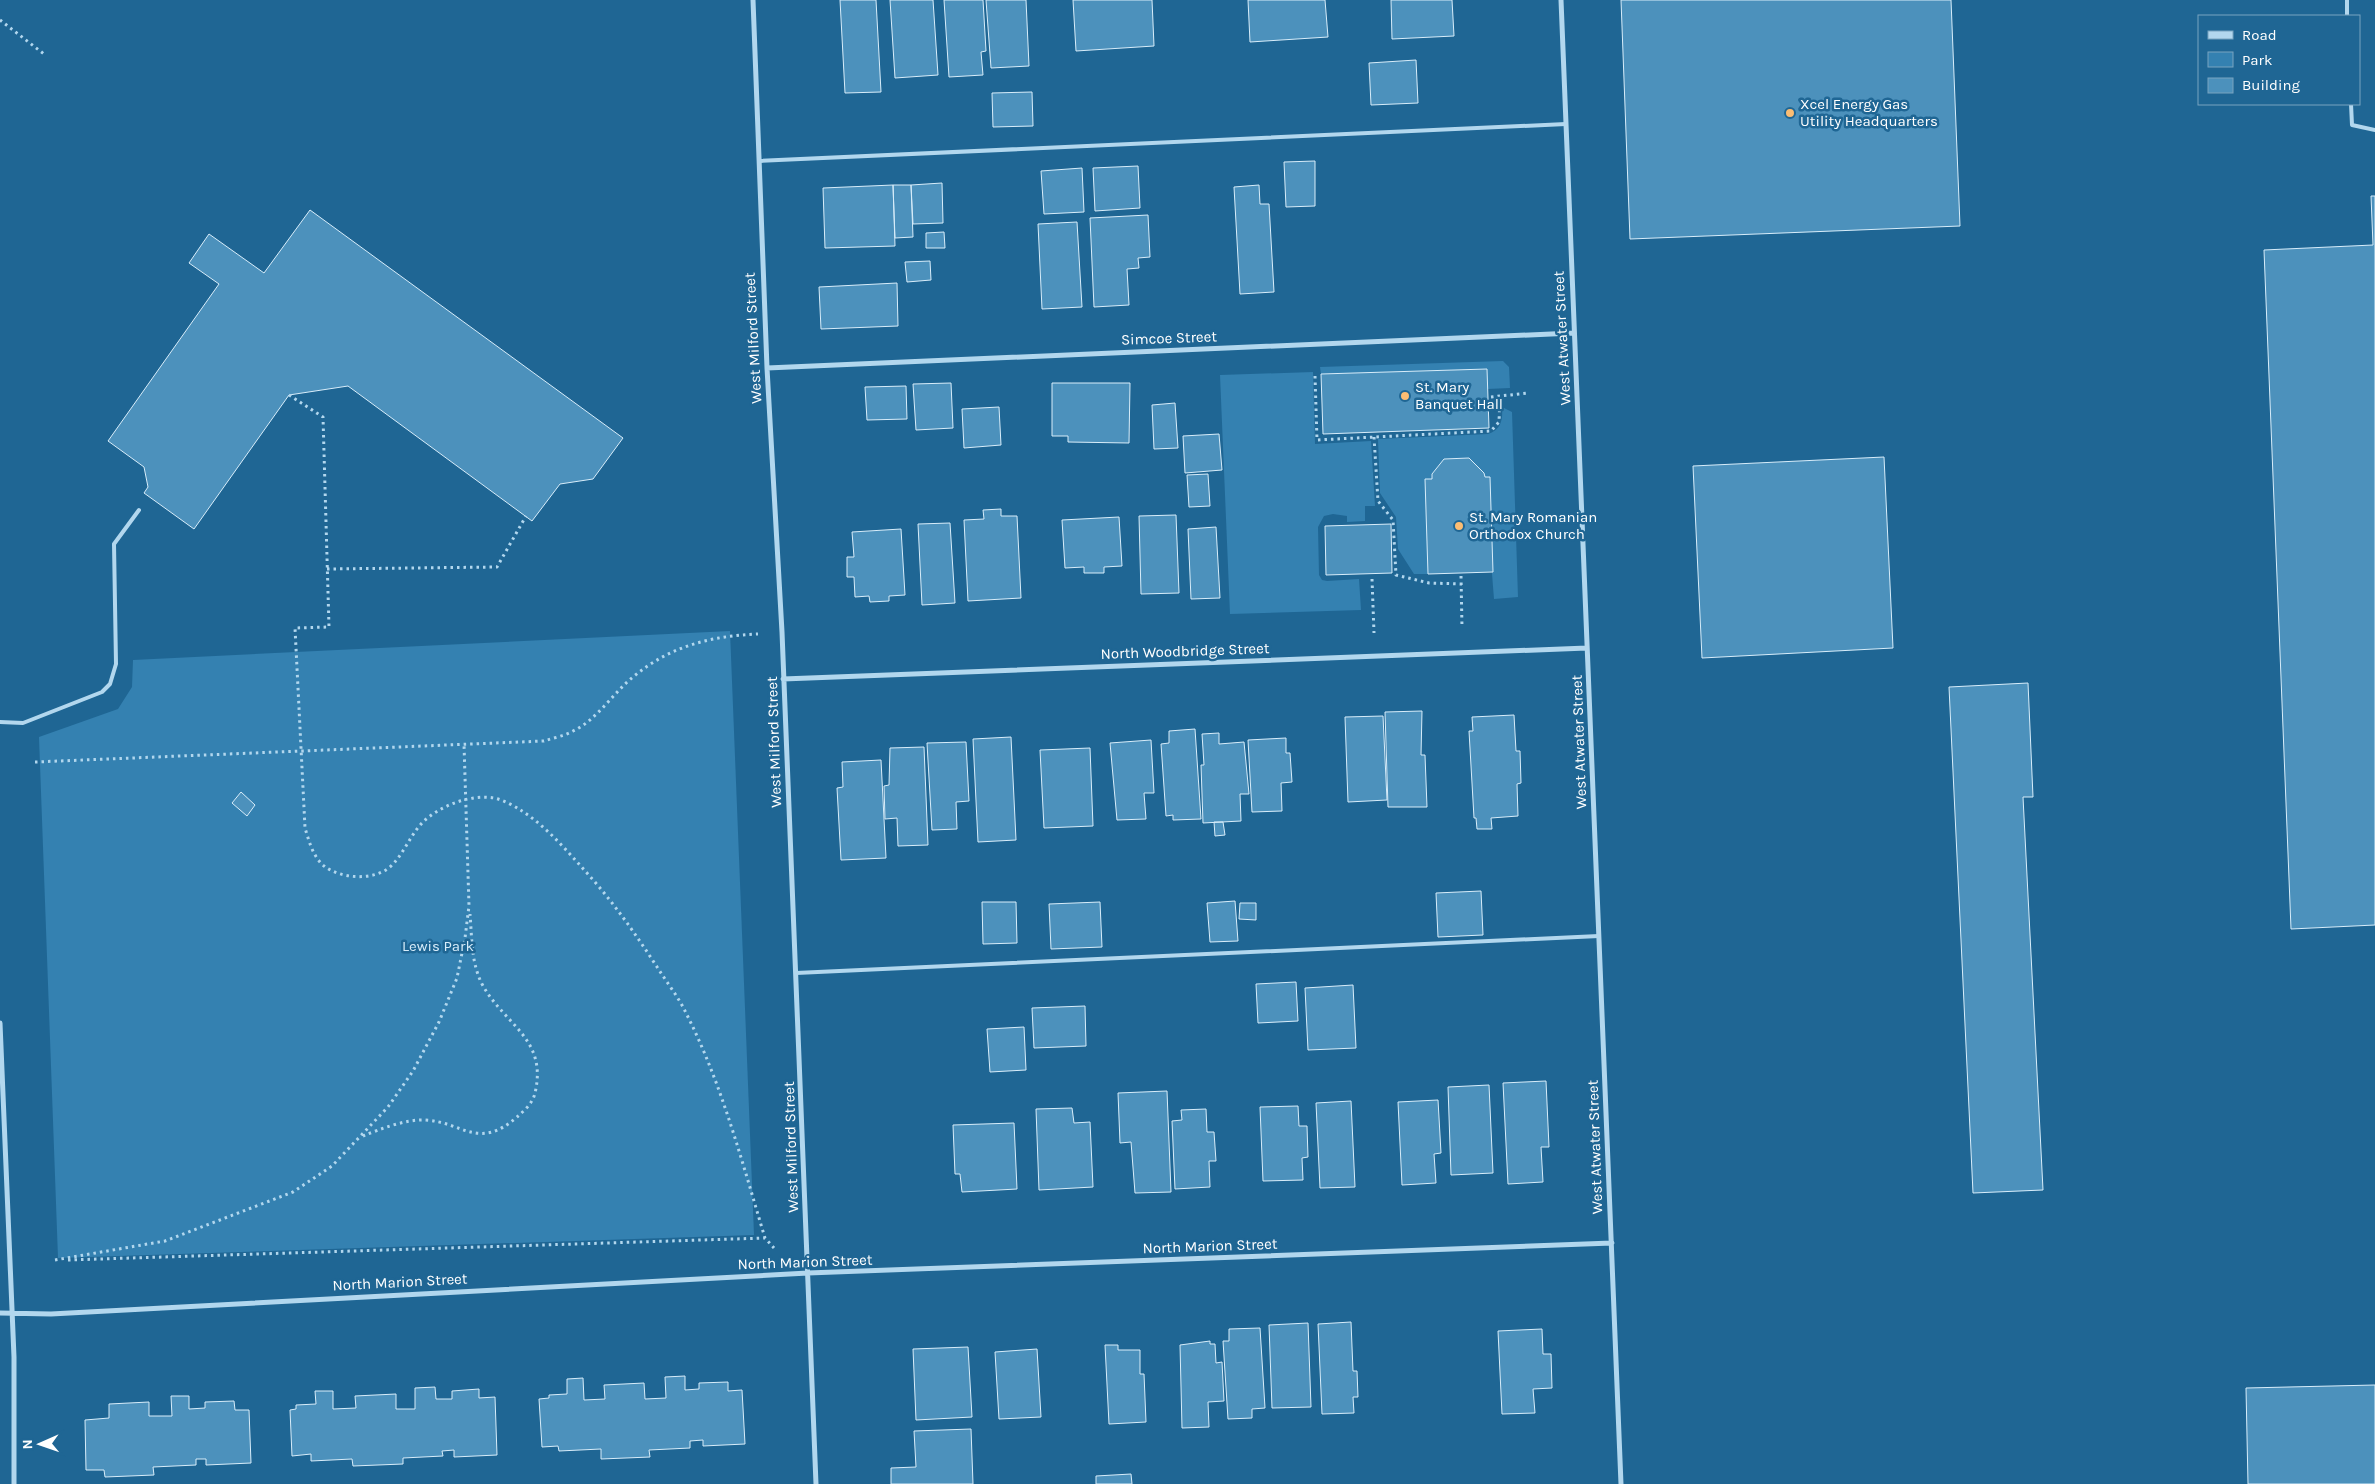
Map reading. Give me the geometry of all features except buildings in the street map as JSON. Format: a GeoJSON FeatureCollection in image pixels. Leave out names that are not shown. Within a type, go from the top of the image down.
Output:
{"type":"FeatureCollection","features":[{"type":"Feature","properties":{"kind":"street","name":"West Milford Street"},"geometry":{"type":"LineString","coordinates":[[753,0],[767,368],[784,679],[816,1484]]}},
{"type":"Feature","properties":{"kind":"street","name":"West Atwater Street"},"geometry":{"type":"LineString","coordinates":[[1561,0],[1621,1484]]}},
{"type":"Feature","properties":{"kind":"street","name":"Simcoe Street"},"geometry":{"type":"LineString","coordinates":[[767,368],[1573,333]]}},
{"type":"Feature","properties":{"kind":"street","name":"North Woodbridge Street"},"geometry":{"type":"LineString","coordinates":[[784,679],[1587,648]]}},
{"type":"Feature","properties":{"kind":"street"},"geometry":{"type":"LineString","coordinates":[[0,1023],[14,1357],[14,1484]]}},
{"type":"Feature","properties":{"kind":"street","name":"North Marion Street"},"geometry":{"type":"LineString","coordinates":[[0,1313],[51,1314],[808,1274],[1612,1243]]}},
{"type":"Feature","properties":{"kind":"lane"},"geometry":{"type":"LineString","coordinates":[[2347,0],[2347,15]]}},
{"type":"Feature","properties":{"kind":"lane"},"geometry":{"type":"LineString","coordinates":[[2351,105],[2352,124],[2375,130]]}},
{"type":"Feature","properties":{"kind":"lane"},"geometry":{"type":"LineString","coordinates":[[759,161],[1566,124]]}},
{"type":"Feature","properties":{"kind":"lane"},"geometry":{"type":"LineString","coordinates":[[0,722],[23,723],[102,692],[110,684],[116,664],[114,544],[139,510]]}},
{"type":"Feature","properties":{"kind":"lane"},"geometry":{"type":"LineString","coordinates":[[796,973],[1599,936]]}},
{"type":"Feature","properties":{"kind":"path"},"geometry":{"type":"LineString","coordinates":[[0,20],[44,54]]}},
{"type":"Feature","properties":{"kind":"path"},"geometry":{"type":"LineString","coordinates":[[1315,376],[1317,440],[1491,431],[1499,422],[1500,396]]}},
{"type":"Feature","properties":{"kind":"path"},"geometry":{"type":"LineString","coordinates":[[1491,397],[1528,393]]}},
{"type":"Feature","properties":{"kind":"path"},"geometry":{"type":"LineString","coordinates":[[289,395],[323,417],[329,627],[295,628],[305,828],[310,846],[324,866],[343,875],[374,876],[389,868],[402,854],[424,822],[466,799],[494,798],[513,805],[534,819],[604,892],[630,926],[686,1011],[730,1122],[765,1238],[774,1248]]}},
{"type":"Feature","properties":{"kind":"path"},"geometry":{"type":"LineString","coordinates":[[1374,437],[1378,501],[1393,520],[1396,575],[1429,583],[1462,584]]}},
{"type":"Feature","properties":{"kind":"path"},"geometry":{"type":"LineString","coordinates":[[327,569],[497,567],[526,516]]}},
{"type":"Feature","properties":{"kind":"path"},"geometry":{"type":"LineString","coordinates":[[1461,576],[1462,631]]}},
{"type":"Feature","properties":{"kind":"path"},"geometry":{"type":"LineString","coordinates":[[1372,579],[1374,635]]}},
{"type":"Feature","properties":{"kind":"path"},"geometry":{"type":"LineString","coordinates":[[35,762],[544,741],[574,731],[588,721],[632,677],[680,647],[714,638],[782,632]]}},
{"type":"Feature","properties":{"kind":"path"},"geometry":{"type":"LineString","coordinates":[[362,1136],[386,1126],[425,1120],[469,1133],[488,1132],[506,1127],[525,1111],[534,1097],[538,1078],[538,1062],[531,1045],[494,1004],[473,962],[469,906],[464,744]]}},
{"type":"Feature","properties":{"kind":"path"},"geometry":{"type":"LineString","coordinates":[[469,906],[457,978],[439,1022],[413,1072],[388,1106],[332,1166],[293,1192],[165,1241],[55,1260],[765,1238]]}},
{"type":"Feature","properties":{"kind":"green space"},"geometry":{"type":"Polygon","coordinates":[[[1503,361],[1509,367],[1510,388],[1487,389],[1486,369],[1321,374],[1320,367],[1503,361]]]}},
{"type":"Feature","properties":{"kind":"green space"},"geometry":{"type":"Polygon","coordinates":[[[1313,372],[1315,444],[1371,441],[1375,506],[1365,506],[1365,521],[1347,522],[1347,516],[1333,514],[1324,516],[1318,527],[1319,575],[1322,580],[1327,581],[1359,579],[1361,610],[1230,614],[1220,375],[1313,372]]]}},
{"type":"Feature","properties":{"kind":"green space"},"geometry":{"type":"Polygon","coordinates":[[[1502,407],[1512,412],[1518,597],[1494,599],[1484,473],[1469,458],[1444,459],[1432,474],[1428,574],[1414,574],[1398,549],[1396,517],[1380,493],[1378,439],[1488,434],[1496,430],[1500,424],[1502,407]]]}},
{"type":"Feature","properties":{"kind":"green space","name":"Lewis Park"},"geometry":{"type":"Polygon","coordinates":[[[730,631],[754,1235],[58,1258],[39,737],[118,709],[132,687],[133,660],[730,631]]]}},
{"type":"Feature","properties":{"kind":"place","name":"Xcel Energy Gas Utility Headquarters"},"geometry":{"type":"Point","coordinates":[1790,113]}},
{"type":"Feature","properties":{"kind":"place","name":"St. Mary Banquet Hall"},"geometry":{"type":"Point","coordinates":[1405,396]}},
{"type":"Feature","properties":{"kind":"place","name":"St. Mary Romanian Orthodox Church"},"geometry":{"type":"Point","coordinates":[1459,526]}}]}
